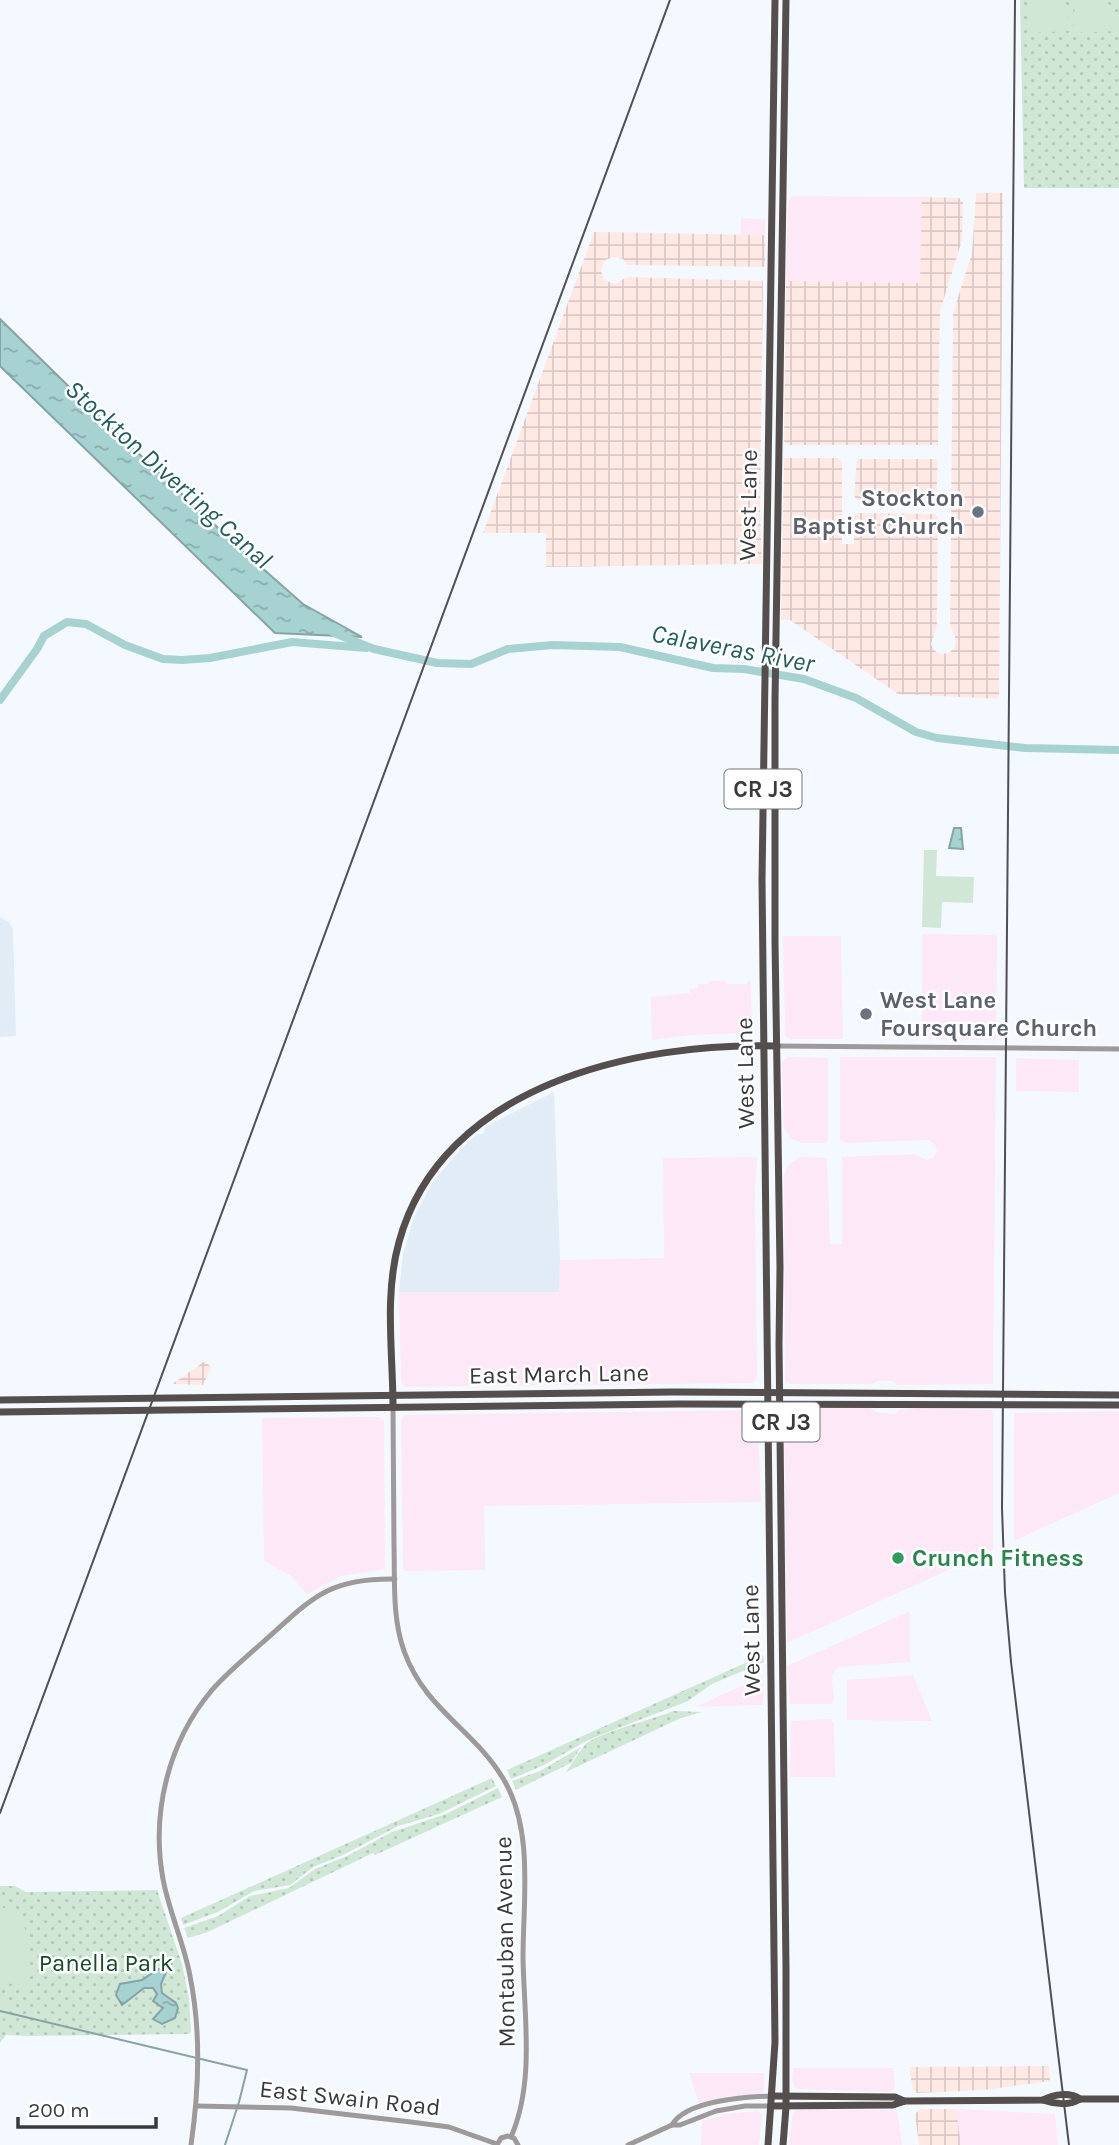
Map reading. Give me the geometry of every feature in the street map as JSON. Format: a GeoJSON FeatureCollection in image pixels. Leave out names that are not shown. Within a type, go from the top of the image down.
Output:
{"type":"FeatureCollection","features":[{"type":"Feature","properties":{"kind":"main road","name":"West Lane"},"geometry":{"type":"LineString","coordinates":[[768,2145],[775,1980],[767,1404],[763,699],[775,0]]}},
{"type":"Feature","properties":{"kind":"main road","name":"West Lane"},"geometry":{"type":"LineString","coordinates":[[783,2145],[786,2096],[775,700],[786,0]]}},
{"type":"Feature","properties":{"kind":"main road"},"geometry":{"type":"LineString","coordinates":[[768,516],[771,545],[778,550]]}},
{"type":"Feature","properties":{"kind":"main road"},"geometry":{"type":"LineString","coordinates":[[766,565],[773,568],[777,592]]}},
{"type":"Feature","properties":{"kind":"main road"},"geometry":{"type":"LineString","coordinates":[[393,1407],[391,1297],[398,1244],[424,1184],[457,1143],[506,1108],[547,1086],[589,1069],[643,1055],[688,1048],[777,1046]]}},
{"type":"Feature","properties":{"kind":"main road","name":"East March Lane"},"geometry":{"type":"LineString","coordinates":[[0,1400],[767,1392],[1119,1395]]}},
{"type":"Feature","properties":{"kind":"main road","name":"East March Lane"},"geometry":{"type":"LineString","coordinates":[[0,1412],[767,1404],[1119,1405]]}},
{"type":"Feature","properties":{"kind":"main road"},"geometry":{"type":"LineString","coordinates":[[772,2096],[895,2097],[905,2101]]}},
{"type":"Feature","properties":{"kind":"main road"},"geometry":{"type":"LineString","coordinates":[[771,2106],[893,2105],[905,2101],[1043,2099],[1052,2104],[1075,2103],[1080,2099],[1119,2099]]}},
{"type":"Feature","properties":{"kind":"street"},"geometry":{"type":"LineString","coordinates":[[777,1046],[1119,1049]]}},
{"type":"Feature","properties":{"kind":"street","name":"Montauban Avenue"},"geometry":{"type":"LineString","coordinates":[[393,1407],[395,1579],[398,1628],[405,1653],[415,1675],[439,1709],[492,1761],[511,1793],[519,1820],[523,1857],[525,2062],[522,2101],[511,2137]]}},
{"type":"Feature","properties":{"kind":"street"},"geometry":{"type":"LineString","coordinates":[[191,2145],[196,2106],[195,2015],[191,1980],[165,1890],[159,1847],[162,1801],[174,1756],[192,1718],[223,1679],[309,1601],[345,1583],[368,1579],[395,1579]]}},
{"type":"Feature","properties":{"kind":"street"},"geometry":{"type":"LineString","coordinates":[[672,2125],[676,2118],[703,2105],[744,2097],[772,2096]]}},
{"type":"Feature","properties":{"kind":"street","name":"East Swain Road"},"geometry":{"type":"LineString","coordinates":[[196,2106],[291,2108],[411,2122],[449,2127],[497,2144]]}},
{"type":"Feature","properties":{"kind":"street"},"geometry":{"type":"LineString","coordinates":[[628,2145],[672,2125],[680,2125],[730,2108],[771,2106]]}},
{"type":"Feature","properties":{"kind":"street"},"geometry":{"type":"LineString","coordinates":[[497,2144],[504,2137],[511,2137],[518,2145]]}},
{"type":"Feature","properties":{"kind":"shaded area"},"geometry":{"type":"Polygon","coordinates":[[[976,193],[1003,193],[999,699],[898,694],[790,620],[781,620],[784,458],[838,458],[842,462],[842,544],[854,544],[854,517],[857,513],[935,514],[938,517],[937,626],[931,644],[940,654],[949,653],[955,647],[956,639],[950,625],[953,313],[972,253],[976,193]]]}},
{"type":"Feature","properties":{"kind":"shaded area"},"geometry":{"type":"Polygon","coordinates":[[[792,196],[922,197],[921,283],[786,281],[788,201],[792,196]]]}},
{"type":"Feature","properties":{"kind":"shaded area"},"geometry":{"type":"Polygon","coordinates":[[[922,197],[959,198],[963,202],[962,240],[940,311],[938,445],[788,445],[784,441],[786,281],[920,283],[922,197]]]}},
{"type":"Feature","properties":{"kind":"shaded area"},"geometry":{"type":"Polygon","coordinates":[[[741,218],[765,219],[765,235],[741,235],[741,218]]]}},
{"type":"Feature","properties":{"kind":"shaded area"},"geometry":{"type":"Polygon","coordinates":[[[594,232],[765,235],[765,267],[627,265],[623,259],[614,257],[605,260],[601,271],[604,280],[615,284],[627,277],[763,281],[760,513],[762,564],[546,567],[546,533],[483,533],[594,232]]]}},
{"type":"Feature","properties":{"kind":"shaded area"},"geometry":{"type":"Polygon","coordinates":[[[857,459],[936,459],[936,500],[857,500],[854,496],[857,459]]]}},
{"type":"Feature","properties":{"kind":"shaded area"},"geometry":{"type":"Polygon","coordinates":[[[0,917],[9,922],[13,929],[16,1036],[0,1037],[0,917]]]}},
{"type":"Feature","properties":{"kind":"shaded area"},"geometry":{"type":"Polygon","coordinates":[[[922,934],[997,935],[996,1040],[922,1039],[922,934]]]}},
{"type":"Feature","properties":{"kind":"shaded area"},"geometry":{"type":"Polygon","coordinates":[[[783,936],[841,936],[843,1039],[790,1039],[785,1035],[783,936]]]}},
{"type":"Feature","properties":{"kind":"shaded area"},"geometry":{"type":"Polygon","coordinates":[[[709,981],[747,984],[747,981],[751,981],[752,1029],[748,1033],[691,1035],[652,1040],[651,997],[690,993],[690,989],[698,988],[698,984],[709,984],[709,981]]]}},
{"type":"Feature","properties":{"kind":"shaded area"},"geometry":{"type":"Polygon","coordinates":[[[787,1057],[828,1058],[828,1140],[825,1143],[802,1143],[790,1138],[784,1128],[782,1062],[787,1057]]]}},
{"type":"Feature","properties":{"kind":"shaded area"},"geometry":{"type":"Polygon","coordinates":[[[840,1057],[996,1057],[993,1384],[897,1385],[893,1381],[877,1381],[873,1384],[789,1384],[785,1380],[784,1176],[789,1164],[801,1157],[827,1158],[830,1244],[842,1244],[842,1157],[914,1154],[927,1160],[933,1158],[937,1152],[935,1144],[928,1140],[845,1143],[840,1139],[840,1057]]]}},
{"type":"Feature","properties":{"kind":"shaded area"},"geometry":{"type":"Polygon","coordinates":[[[1016,1058],[1079,1060],[1079,1092],[1016,1091],[1016,1058]]]}},
{"type":"Feature","properties":{"kind":"shaded area"},"geometry":{"type":"Polygon","coordinates":[[[554,1092],[559,1292],[399,1292],[403,1254],[414,1217],[434,1180],[464,1146],[477,1134],[483,1134],[485,1128],[554,1092]]]}},
{"type":"Feature","properties":{"kind":"shaded area"},"geometry":{"type":"Polygon","coordinates":[[[757,1157],[757,1378],[753,1383],[405,1387],[401,1382],[399,1292],[559,1292],[560,1260],[664,1258],[663,1158],[757,1157]]]}},
{"type":"Feature","properties":{"kind":"shaded area"},"geometry":{"type":"Polygon","coordinates":[[[205,1361],[211,1367],[203,1385],[172,1384],[205,1361]]]}},
{"type":"Feature","properties":{"kind":"shaded area"},"geometry":{"type":"Polygon","coordinates":[[[789,1408],[870,1408],[875,1412],[894,1414],[899,1410],[918,1408],[993,1410],[993,1550],[787,1643],[784,1414],[789,1408]]]}},
{"type":"Feature","properties":{"kind":"shaded area"},"geometry":{"type":"Polygon","coordinates":[[[756,1410],[760,1414],[761,1502],[484,1506],[485,1570],[403,1569],[401,1419],[405,1415],[756,1410]]]}},
{"type":"Feature","properties":{"kind":"shaded area"},"geometry":{"type":"Polygon","coordinates":[[[1119,1411],[1119,1493],[1014,1541],[1014,1413],[1119,1411]]]}},
{"type":"Feature","properties":{"kind":"shaded area"},"geometry":{"type":"Polygon","coordinates":[[[379,1417],[384,1421],[385,1569],[341,1576],[307,1594],[290,1575],[264,1561],[262,1418],[379,1417]]]}},
{"type":"Feature","properties":{"kind":"shaded area"},"geometry":{"type":"Polygon","coordinates":[[[910,1611],[910,1662],[838,1667],[832,1675],[832,1704],[790,1704],[787,1666],[910,1611]]]}},
{"type":"Feature","properties":{"kind":"shaded area"},"geometry":{"type":"Polygon","coordinates":[[[913,1675],[932,1721],[847,1720],[847,1680],[913,1675]]]}},
{"type":"Feature","properties":{"kind":"shaded area"},"geometry":{"type":"Polygon","coordinates":[[[763,1676],[763,1705],[695,1707],[763,1676]]]}},
{"type":"Feature","properties":{"kind":"shaded area"},"geometry":{"type":"Polygon","coordinates":[[[830,1719],[834,1723],[835,1777],[790,1777],[791,1721],[830,1719]]]}},
{"type":"Feature","properties":{"kind":"shaded area"},"geometry":{"type":"Polygon","coordinates":[[[1049,2066],[1050,2081],[984,2090],[917,2093],[913,2090],[909,2067],[1049,2066]]]}},
{"type":"Feature","properties":{"kind":"shaded area"},"geometry":{"type":"Polygon","coordinates":[[[793,2068],[893,2068],[895,2087],[891,2092],[796,2089],[792,2080],[793,2068]]]}},
{"type":"Feature","properties":{"kind":"shaded area"},"geometry":{"type":"Polygon","coordinates":[[[689,2073],[764,2073],[764,2090],[760,2094],[729,2096],[699,2103],[689,2073]]]}},
{"type":"Feature","properties":{"kind":"shaded area"},"geometry":{"type":"Polygon","coordinates":[[[920,2109],[956,2109],[961,2145],[919,2145],[915,2114],[920,2109]]]}},
{"type":"Feature","properties":{"kind":"shaded area"},"geometry":{"type":"Polygon","coordinates":[[[956,2109],[1055,2114],[1058,2145],[961,2145],[956,2109]]]}},
{"type":"Feature","properties":{"kind":"shaded area"},"geometry":{"type":"Polygon","coordinates":[[[796,2110],[894,2110],[898,2114],[902,2145],[789,2145],[793,2113],[796,2110]]]}},
{"type":"Feature","properties":{"kind":"shaded area"},"geometry":{"type":"Polygon","coordinates":[[[758,2111],[762,2115],[759,2145],[701,2145],[702,2121],[728,2114],[758,2111]]]}},
{"type":"Feature","properties":{"kind":"green space"},"geometry":{"type":"Polygon","coordinates":[[[1020,0],[1119,0],[1119,188],[1024,188],[1020,0]]]}},
{"type":"Feature","properties":{"kind":"green space"},"geometry":{"type":"Polygon","coordinates":[[[1031,0],[1062,0],[1069,15],[1069,31],[1029,33],[1031,0]]]}},
{"type":"Feature","properties":{"kind":"green space"},"geometry":{"type":"Polygon","coordinates":[[[1075,0],[1106,0],[1119,20],[1119,31],[1073,33],[1075,0]]]}},
{"type":"Feature","properties":{"kind":"green space"},"geometry":{"type":"Polygon","coordinates":[[[924,850],[937,850],[936,876],[974,877],[973,903],[942,902],[941,928],[922,927],[924,850]]]}},
{"type":"Feature","properties":{"kind":"green space"},"geometry":{"type":"Polygon","coordinates":[[[763,1655],[764,1662],[712,1684],[688,1701],[588,1740],[542,1766],[511,1779],[507,1770],[763,1655]]]}},
{"type":"Feature","properties":{"kind":"green space"},"geometry":{"type":"Polygon","coordinates":[[[673,1711],[702,1712],[681,1718],[566,1772],[582,1748],[592,1740],[673,1711]]]}},
{"type":"Feature","properties":{"kind":"green space"},"geometry":{"type":"Polygon","coordinates":[[[581,1747],[571,1763],[516,1790],[512,1781],[540,1771],[581,1747]]]}},
{"type":"Feature","properties":{"kind":"green space"},"geometry":{"type":"Polygon","coordinates":[[[492,1778],[496,1786],[439,1814],[398,1826],[345,1854],[313,1867],[290,1885],[254,1891],[218,1912],[183,1925],[181,1918],[492,1778]]]}},
{"type":"Feature","properties":{"kind":"green space"},"geometry":{"type":"Polygon","coordinates":[[[498,1788],[502,1797],[375,1855],[373,1853],[208,1932],[188,1938],[184,1928],[218,1916],[250,1896],[289,1888],[315,1869],[347,1856],[392,1832],[446,1814],[498,1788]]]}},
{"type":"Feature","properties":{"kind":"green space","name":"Panella Park"},"geometry":{"type":"Polygon","coordinates":[[[0,1886],[15,1886],[26,1892],[157,1890],[182,1964],[189,1998],[189,2034],[6,2035],[0,2043],[0,1886]]]}},
{"type":"Feature","properties":{"kind":"green space"},"geometry":{"type":"Polygon","coordinates":[[[0,1906],[12,1912],[26,1930],[30,1953],[25,1989],[0,1980],[0,1906]]]}},
{"type":"Feature","properties":{"kind":"green space"},"geometry":{"type":"Polygon","coordinates":[[[0,1997],[14,2003],[0,2024],[0,1997]]]}},
{"type":"Feature","properties":{"kind":"water","name":"Stockton Diverting Canal"},"geometry":{"type":"Polygon","coordinates":[[[0,319],[105,422],[303,604],[362,637],[275,633],[0,366],[0,319]]]}},
{"type":"Feature","properties":{"kind":"water"},"geometry":{"type":"Polygon","coordinates":[[[954,828],[961,828],[963,849],[949,848],[954,828]]]}},
{"type":"Feature","properties":{"kind":"water"},"geometry":{"type":"Polygon","coordinates":[[[158,1969],[166,1972],[161,1984],[162,1993],[176,2003],[178,2008],[175,2018],[162,2024],[153,2019],[163,2008],[153,2001],[157,1994],[153,1988],[144,1988],[122,2005],[116,1995],[120,1984],[142,1980],[158,1969]]]}},
{"type":"Feature","properties":{"kind":"waterway","name":"Calaveras River"},"geometry":{"type":"LineString","coordinates":[[0,700],[44,636],[67,622],[86,624],[125,645],[163,659],[210,658],[292,642],[366,648]]}},
{"type":"Feature","properties":{"kind":"waterway","name":"Calaveras River"},"geometry":{"type":"LineString","coordinates":[[334,633],[374,649],[437,663],[471,664],[508,649],[553,645],[620,647],[713,668],[744,669],[804,679],[856,698],[916,732],[937,738],[1025,748],[1119,750]]}},
{"type":"Feature","properties":{"kind":"waterway"},"geometry":{"type":"LineString","coordinates":[[0,2011],[247,2070],[225,2145]]}},
{"type":"Feature","properties":{"kind":"railway"},"geometry":{"type":"LineString","coordinates":[[0,1813],[670,0]]}},
{"type":"Feature","properties":{"kind":"railway"},"geometry":{"type":"LineString","coordinates":[[1015,0],[1002,1508],[1011,1662],[1069,2145]]}},
{"type":"Feature","properties":{"kind":"place","name":"Stockton Baptist Church"},"geometry":{"type":"Point","coordinates":[978,512]}},
{"type":"Feature","properties":{"kind":"place","name":"West Lane Foursquare Church"},"geometry":{"type":"Point","coordinates":[866,1014]}},
{"type":"Feature","properties":{"kind":"place","name":"Crunch Fitness"},"geometry":{"type":"Point","coordinates":[898,1558]}}]}
